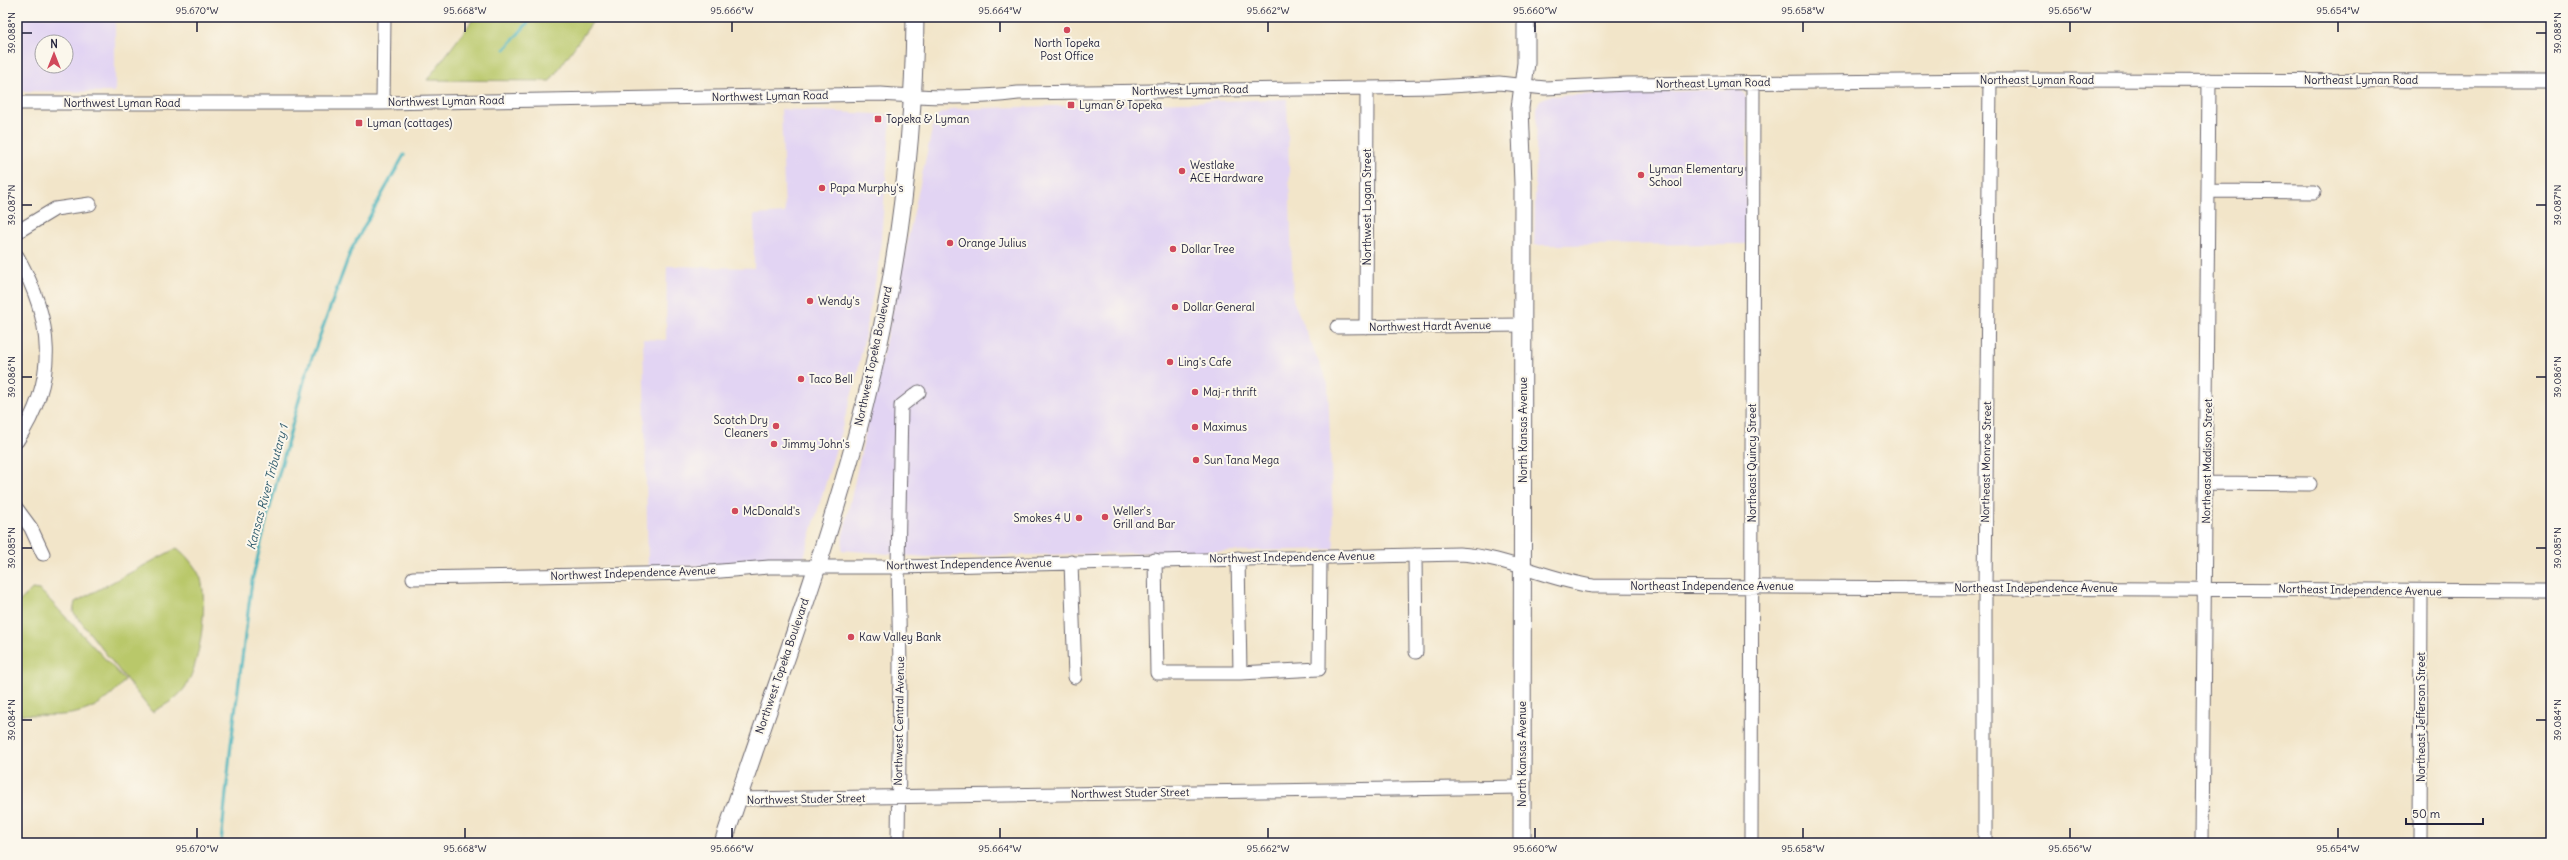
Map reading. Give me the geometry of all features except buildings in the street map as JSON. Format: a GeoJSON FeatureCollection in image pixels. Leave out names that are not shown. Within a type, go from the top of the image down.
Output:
{"type":"FeatureCollection","features":[{"type":"Feature","properties":{"kind":"main road","name":"Northwest Topeka Boulevard"},"geometry":{"type":"LineString","coordinates":[[723,843],[816,567],[849,460],[880,333],[896,241],[912,96],[915,17]]}},
{"type":"Feature","properties":{"kind":"main road","name":"North Kansas Avenue"},"geometry":{"type":"LineString","coordinates":[[1522,843],[1523,184],[1520,108],[1526,63],[1526,17]]}},
{"type":"Feature","properties":{"kind":"street"},"geometry":{"type":"LineString","coordinates":[[383,102],[384,17]]}},
{"type":"Feature","properties":{"kind":"street","name":"Northeast Lyman Road"},"geometry":{"type":"LineString","coordinates":[[1523,86],[1553,88],[1627,84],[1990,80],[2551,81]]}},
{"type":"Feature","properties":{"kind":"street","name":"Northeast Monroe Street"},"geometry":{"type":"LineString","coordinates":[[1985,843],[1985,588],[1990,80]]}},
{"type":"Feature","properties":{"kind":"street","name":"Northeast Madison Street"},"geometry":{"type":"LineString","coordinates":[[2202,843],[2207,483],[2209,80]]}},
{"type":"Feature","properties":{"kind":"street","name":"Northwest Lyman Road"},"geometry":{"type":"LineString","coordinates":[[17,102],[383,102],[881,94],[942,98],[984,97],[1018,93],[1367,88],[1499,83],[1523,86]]}},
{"type":"Feature","properties":{"kind":"street","name":"Northeast Quincy Street"},"geometry":{"type":"LineString","coordinates":[[1750,843],[1753,83]]}},
{"type":"Feature","properties":{"kind":"street","name":"Northwest Logan Street"},"geometry":{"type":"LineString","coordinates":[[1366,327],[1367,88]]}},
{"type":"Feature","properties":{"kind":"street"},"geometry":{"type":"LineString","coordinates":[[2209,191],[2314,192]]}},
{"type":"Feature","properties":{"kind":"street"},"geometry":{"type":"LineString","coordinates":[[17,232],[55,210],[90,204]]}},
{"type":"Feature","properties":{"kind":"street"},"geometry":{"type":"LineString","coordinates":[[17,256],[38,298],[47,348],[39,397],[17,441]]}},
{"type":"Feature","properties":{"kind":"street","name":"Northwest Hardt Avenue"},"geometry":{"type":"LineString","coordinates":[[1337,327],[1523,325]]}},
{"type":"Feature","properties":{"kind":"street","name":"Northwest Central Avenue"},"geometry":{"type":"LineString","coordinates":[[898,843],[900,666],[898,567],[901,406],[919,392]]}},
{"type":"Feature","properties":{"kind":"street"},"geometry":{"type":"LineString","coordinates":[[2207,483],[2310,484]]}},
{"type":"Feature","properties":{"kind":"street"},"geometry":{"type":"LineString","coordinates":[[17,509],[31,528],[43,554]]}},
{"type":"Feature","properties":{"kind":"street"},"geometry":{"type":"LineString","coordinates":[[1415,555],[1416,652]]}},
{"type":"Feature","properties":{"kind":"street","name":"Northwest Independence Avenue"},"geometry":{"type":"LineString","coordinates":[[413,578],[697,573],[741,568],[898,567],[1415,555],[1472,555],[1522,568]]}},
{"type":"Feature","properties":{"kind":"street"},"geometry":{"type":"LineString","coordinates":[[1155,560],[1157,673],[1240,673],[1319,669],[1320,557]]}},
{"type":"Feature","properties":{"kind":"street"},"geometry":{"type":"LineString","coordinates":[[1238,558],[1240,673]]}},
{"type":"Feature","properties":{"kind":"street"},"geometry":{"type":"LineString","coordinates":[[1071,562],[1075,678]]}},
{"type":"Feature","properties":{"kind":"street","name":"Northeast Independence Avenue"},"geometry":{"type":"LineString","coordinates":[[1522,568],[1568,582],[1593,586],[2551,591]]}},
{"type":"Feature","properties":{"kind":"street","name":"Northeast Jefferson Street"},"geometry":{"type":"LineString","coordinates":[[2420,843],[2421,591]]}},
{"type":"Feature","properties":{"kind":"street","name":"Northwest Studer Street"},"geometry":{"type":"LineString","coordinates":[[738,799],[1522,787]]}},
{"type":"Feature","properties":{"kind":"shaded area"},"geometry":{"type":"Polygon","coordinates":[[[17,17],[115,17],[115,92],[17,91],[17,17]]]}},
{"type":"Feature","properties":{"kind":"shaded area","name":"Lyman Elementary School"},"geometry":{"type":"Polygon","coordinates":[[[1737,89],[1743,92],[1747,100],[1747,244],[1534,245],[1537,106],[1540,100],[1549,96],[1737,89]]]}},
{"type":"Feature","properties":{"kind":"shaded area"},"geometry":{"type":"Polygon","coordinates":[[[1287,99],[1293,300],[1328,384],[1334,549],[925,557],[842,550],[843,535],[935,116],[953,109],[1287,99]]]}},
{"type":"Feature","properties":{"kind":"shaded area"},"geometry":{"type":"Polygon","coordinates":[[[781,109],[891,115],[879,263],[856,380],[804,557],[724,566],[648,566],[643,339],[666,340],[667,266],[754,268],[754,215],[785,213],[781,109]]]}},
{"type":"Feature","properties":{"kind":"green space"},"geometry":{"type":"Polygon","coordinates":[[[475,17],[596,17],[550,81],[427,80],[475,17]]]}},
{"type":"Feature","properties":{"kind":"green space"},"geometry":{"type":"Polygon","coordinates":[[[177,548],[191,562],[201,579],[204,604],[201,636],[190,679],[184,689],[169,702],[152,712],[73,612],[75,602],[177,548]]]}},
{"type":"Feature","properties":{"kind":"green space"},"geometry":{"type":"Polygon","coordinates":[[[32,589],[39,590],[44,594],[125,680],[113,693],[89,709],[64,715],[17,714],[17,604],[32,589]]]}},
{"type":"Feature","properties":{"kind":"waterway","name":"Kansas River Tributary 1"},"geometry":{"type":"LineString","coordinates":[[505,49],[533,17]]}},
{"type":"Feature","properties":{"kind":"waterway","name":"Kansas River Tributary 1"},"geometry":{"type":"LineString","coordinates":[[221,843],[231,744],[252,581],[267,518],[306,374],[351,250],[404,155]]}},
{"type":"Feature","properties":{"kind":"place","name":"North Topeka Post Office"},"geometry":{"type":"Point","coordinates":[1067,30]}},
{"type":"Feature","properties":{"kind":"place","name":"Lyman & Topeka"},"geometry":{"type":"Point","coordinates":[1071,105]}},
{"type":"Feature","properties":{"kind":"place","name":"Topeka & Lyman"},"geometry":{"type":"Point","coordinates":[878,119]}},
{"type":"Feature","properties":{"kind":"place","name":"Lyman (cottages)"},"geometry":{"type":"Point","coordinates":[359,123]}},
{"type":"Feature","properties":{"kind":"place","name":"Westlake ACE Hardware"},"geometry":{"type":"Point","coordinates":[1182,171]}},
{"type":"Feature","properties":{"kind":"place","name":"Lyman Elementary School"},"geometry":{"type":"Point","coordinates":[1641,175]}},
{"type":"Feature","properties":{"kind":"place","name":"Papa Murphy's"},"geometry":{"type":"Point","coordinates":[822,188]}},
{"type":"Feature","properties":{"kind":"place","name":"Orange Julius"},"geometry":{"type":"Point","coordinates":[950,243]}},
{"type":"Feature","properties":{"kind":"place","name":"Dollar Tree"},"geometry":{"type":"Point","coordinates":[1173,249]}},
{"type":"Feature","properties":{"kind":"place","name":"Wendy's"},"geometry":{"type":"Point","coordinates":[810,301]}},
{"type":"Feature","properties":{"kind":"place","name":"Dollar General"},"geometry":{"type":"Point","coordinates":[1175,307]}},
{"type":"Feature","properties":{"kind":"place","name":"Ling's Cafe"},"geometry":{"type":"Point","coordinates":[1170,362]}},
{"type":"Feature","properties":{"kind":"place","name":"Taco Bell"},"geometry":{"type":"Point","coordinates":[801,379]}},
{"type":"Feature","properties":{"kind":"place","name":"Maj-r thrift"},"geometry":{"type":"Point","coordinates":[1195,392]}},
{"type":"Feature","properties":{"kind":"place","name":"Scotch Dry Cleaners"},"geometry":{"type":"Point","coordinates":[776,426]}},
{"type":"Feature","properties":{"kind":"place","name":"Maximus"},"geometry":{"type":"Point","coordinates":[1195,427]}},
{"type":"Feature","properties":{"kind":"place","name":"Jimmy John's"},"geometry":{"type":"Point","coordinates":[774,444]}},
{"type":"Feature","properties":{"kind":"place","name":"Sun Tana Mega"},"geometry":{"type":"Point","coordinates":[1196,460]}},
{"type":"Feature","properties":{"kind":"place","name":"McDonald's"},"geometry":{"type":"Point","coordinates":[735,511]}},
{"type":"Feature","properties":{"kind":"place","name":"Weller's Grill and Bar"},"geometry":{"type":"Point","coordinates":[1105,517]}},
{"type":"Feature","properties":{"kind":"place","name":"Smokes 4 U"},"geometry":{"type":"Point","coordinates":[1079,518]}},
{"type":"Feature","properties":{"kind":"place","name":"Kaw Valley Bank"},"geometry":{"type":"Point","coordinates":[851,637]}}]}
